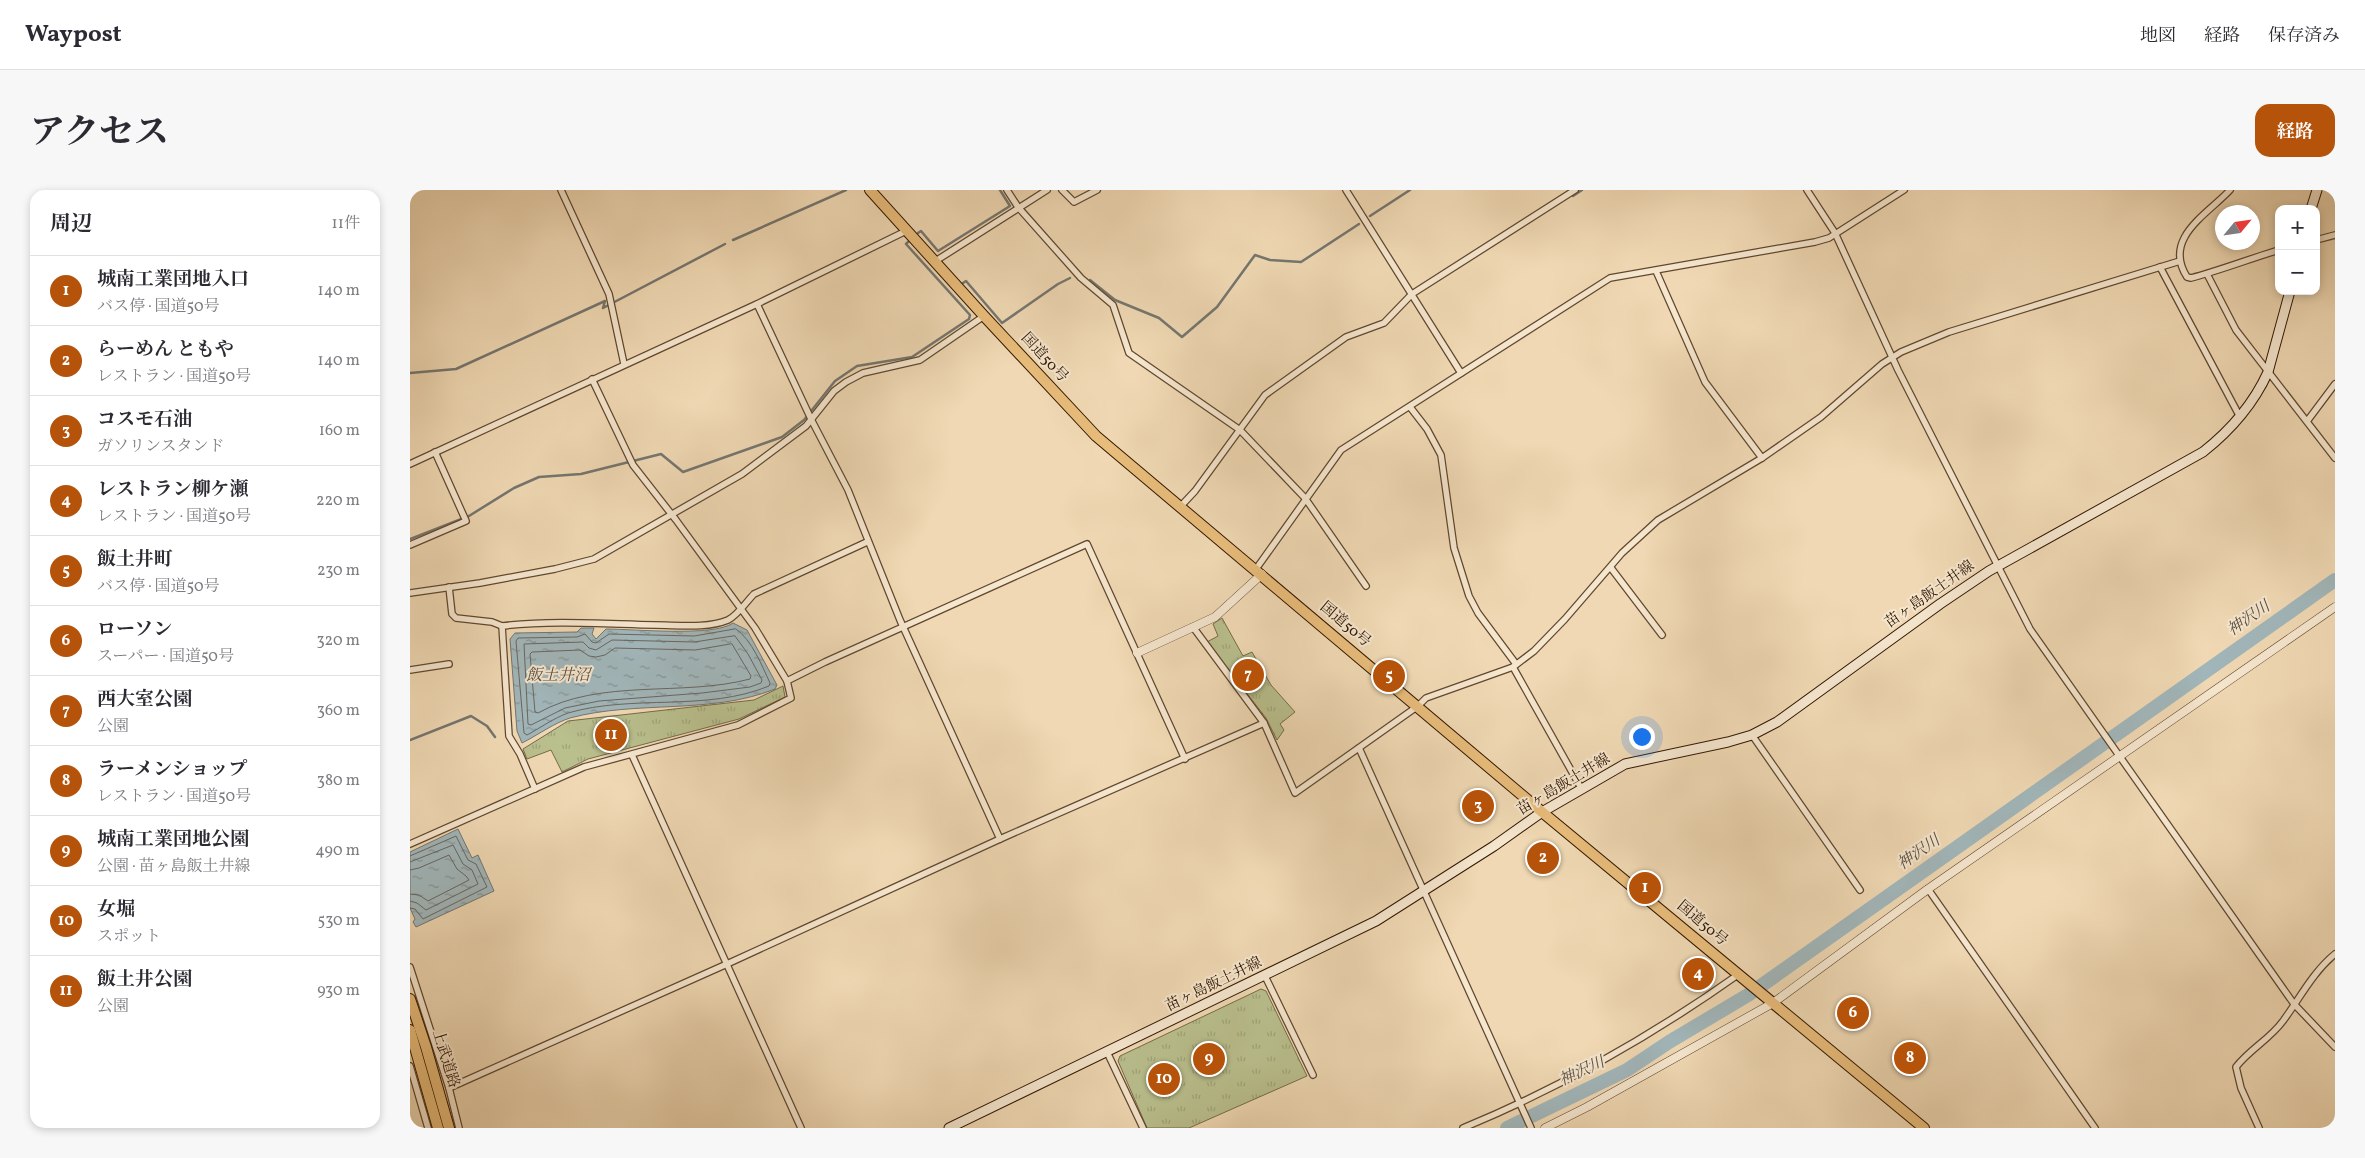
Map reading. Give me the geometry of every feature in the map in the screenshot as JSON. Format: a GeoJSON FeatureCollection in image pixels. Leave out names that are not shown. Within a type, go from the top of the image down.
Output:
{"type":"FeatureCollection","features":[{"type":"Feature","properties":{"kind":"highway","name":"国道50号"},"geometry":{"type":"LineString","coordinates":[[870,190],[906,232],[1096,436],[1542,812],[1924,1128]]}},
{"type":"Feature","properties":{"kind":"highway","name":"上武道路"},"geometry":{"type":"LineString","coordinates":[[410,999],[449,1128]]}},
{"type":"Feature","properties":{"kind":"highway","name":"上武道路"},"geometry":{"type":"LineString","coordinates":[[410,1030],[438,1128]]}},
{"type":"Feature","properties":{"kind":"main road"},"geometry":{"type":"LineString","coordinates":[[2312,205],[2317,190]]}},
{"type":"Feature","properties":{"kind":"main road","name":"苗ヶ島飯土井線"},"geometry":{"type":"LineString","coordinates":[[949,1128],[1376,921],[1424,892],[1542,812],[1625,764],[1728,742],[1752,735],[1777,722],[1940,604],[1997,566],[2202,452],[2224,436],[2254,399],[2268,372],[2289,295]]}},
{"type":"Feature","properties":{"kind":"street"},"geometry":{"type":"LineString","coordinates":[[561,190],[609,294],[624,364]]}},
{"type":"Feature","properties":{"kind":"street"},"geometry":{"type":"LineString","coordinates":[[1007,190],[1018,207],[1081,278],[1114,305],[1129,353],[1240,430],[1305,498],[1366,586]]}},
{"type":"Feature","properties":{"kind":"street"},"geometry":{"type":"LineString","coordinates":[[934,262],[1047,190]]}},
{"type":"Feature","properties":{"kind":"street"},"geometry":{"type":"LineString","coordinates":[[1062,190],[1074,202],[1097,190]]}},
{"type":"Feature","properties":{"kind":"street"},"geometry":{"type":"LineString","coordinates":[[1346,190],[1462,373]]}},
{"type":"Feature","properties":{"kind":"street"},"geometry":{"type":"LineString","coordinates":[[1180,507],[1265,395],[1346,337],[1384,322],[1412,294],[1574,190]]}},
{"type":"Feature","properties":{"kind":"street"},"geometry":{"type":"LineString","coordinates":[[1806,190],[1835,233],[1892,358],[2030,629],[2294,1004],[2335,1047]]}},
{"type":"Feature","properties":{"kind":"street"},"geometry":{"type":"LineString","coordinates":[[1137,653],[1215,617],[1259,572],[1305,498],[1341,450],[1610,278],[1624,274],[1656,272],[1829,238],[1904,190]]}},
{"type":"Feature","properties":{"kind":"street"},"geometry":{"type":"LineString","coordinates":[[2230,190],[2187,230],[2180,261],[2187,277],[2191,278],[2207,274],[2275,251]]}},
{"type":"Feature","properties":{"kind":"street"},"geometry":{"type":"LineString","coordinates":[[410,464],[757,304],[906,232]]}},
{"type":"Feature","properties":{"kind":"street"},"geometry":{"type":"LineString","coordinates":[[2320,239],[2335,235]]}},
{"type":"Feature","properties":{"kind":"street"},"geometry":{"type":"LineString","coordinates":[[1193,627],[1264,722],[1295,793],[1418,706],[1426,698],[1514,665],[1534,651],[1566,619],[1622,553],[1658,520],[1762,458],[1821,416],[1892,358],[1919,343],[1949,332],[2180,261]]}},
{"type":"Feature","properties":{"kind":"street"},"geometry":{"type":"LineString","coordinates":[[2160,267],[2240,417]]}},
{"type":"Feature","properties":{"kind":"street"},"geometry":{"type":"LineString","coordinates":[[1656,272],[1705,382],[1762,458]]}},
{"type":"Feature","properties":{"kind":"street"},"geometry":{"type":"LineString","coordinates":[[2207,274],[2236,330],[2308,420],[2335,458]]}},
{"type":"Feature","properties":{"kind":"street"},"geometry":{"type":"LineString","coordinates":[[757,304],[812,421],[848,490],[867,542],[1000,839]]}},
{"type":"Feature","properties":{"kind":"street"},"geometry":{"type":"LineString","coordinates":[[410,593],[555,569],[594,559],[742,474],[812,421],[834,391],[852,378],[873,370],[920,360],[984,316]]}},
{"type":"Feature","properties":{"kind":"street"},"geometry":{"type":"LineString","coordinates":[[410,844],[584,767],[738,725],[791,698],[787,681],[741,607],[633,465],[592,379]]}},
{"type":"Feature","properties":{"kind":"street"},"geometry":{"type":"LineString","coordinates":[[2308,420],[2335,384]]}},
{"type":"Feature","properties":{"kind":"street"},"geometry":{"type":"LineString","coordinates":[[1410,407],[1427,429],[1441,455],[1454,548],[1469,596],[1478,613],[1514,665],[1581,788]]}},
{"type":"Feature","properties":{"kind":"street"},"geometry":{"type":"LineString","coordinates":[[410,545],[466,521],[435,452]]}},
{"type":"Feature","properties":{"kind":"street"},"geometry":{"type":"LineString","coordinates":[[449,587],[452,614],[456,618],[492,622],[502,626],[574,623],[700,626],[728,620],[736,615],[754,594],[867,542]]}},
{"type":"Feature","properties":{"kind":"street"},"geometry":{"type":"LineString","coordinates":[[787,681],[1087,544],[1185,758]]}},
{"type":"Feature","properties":{"kind":"street"},"geometry":{"type":"LineString","coordinates":[[1610,568],[1662,634]]}},
{"type":"Feature","properties":{"kind":"street"},"geometry":{"type":"LineString","coordinates":[[1545,1128],[1587,1107],[1770,1000],[2117,754],[2335,607]]}},
{"type":"Feature","properties":{"kind":"street"},"geometry":{"type":"LineString","coordinates":[[502,626],[509,736],[520,754],[535,789]]}},
{"type":"Feature","properties":{"kind":"street"},"geometry":{"type":"LineString","coordinates":[[410,670],[449,664]]}},
{"type":"Feature","properties":{"kind":"street"},"geometry":{"type":"LineString","coordinates":[[449,1088],[1264,722]]}},
{"type":"Feature","properties":{"kind":"street"},"geometry":{"type":"LineString","coordinates":[[1752,735],[1860,890]]}},
{"type":"Feature","properties":{"kind":"street"},"geometry":{"type":"LineString","coordinates":[[1359,748],[1531,1128]]}},
{"type":"Feature","properties":{"kind":"street"},"geometry":{"type":"LineString","coordinates":[[632,755],[802,1128]]}},
{"type":"Feature","properties":{"kind":"street"},"geometry":{"type":"LineString","coordinates":[[1928,889],[2095,1128]]}},
{"type":"Feature","properties":{"kind":"street"},"geometry":{"type":"LineString","coordinates":[[2259,1128],[2240,1088],[2236,1067],[2243,1058],[2270,1036],[2284,1021],[2316,972],[2335,954]]}},
{"type":"Feature","properties":{"kind":"street"},"geometry":{"type":"LineString","coordinates":[[410,967],[449,1088],[459,1128]]}},
{"type":"Feature","properties":{"kind":"street"},"geometry":{"type":"LineString","coordinates":[[1265,976],[1313,1075]]}},
{"type":"Feature","properties":{"kind":"street"},"geometry":{"type":"LineString","coordinates":[[1463,1128],[1521,1106],[1690,1009],[1741,976]]}},
{"type":"Feature","properties":{"kind":"street"},"geometry":{"type":"LineString","coordinates":[[1108,1052],[1143,1128]]}},
{"type":"Feature","properties":{"kind":"street"},"geometry":{"type":"LineString","coordinates":[[410,1066],[428,1128]]}},
{"type":"Feature","properties":{"kind":"green space"},"geometry":{"type":"Polygon","coordinates":[[[1222,618],[1243,656],[1252,652],[1271,685],[1295,712],[1280,724],[1284,730],[1277,740],[1266,718],[1207,642],[1218,636],[1213,624],[1222,618]]]}},
{"type":"Feature","properties":{"kind":"green space"},"geometry":{"type":"Polygon","coordinates":[[[783,686],[785,697],[739,719],[588,759],[562,772],[551,750],[527,759],[523,749],[568,721],[754,700],[783,686]]]}},
{"type":"Feature","properties":{"kind":"green space"},"geometry":{"type":"Polygon","coordinates":[[[1261,989],[1266,991],[1307,1076],[1189,1128],[1147,1128],[1118,1061],[1120,1056],[1261,989]]]}},
{"type":"Feature","properties":{"kind":"water","name":"飯土井沼"},"geometry":{"type":"Polygon","coordinates":[[[733,623],[747,630],[777,685],[775,689],[725,702],[621,710],[570,718],[522,743],[517,731],[510,639],[515,633],[577,632],[581,628],[594,628],[592,634],[596,639],[606,629],[692,631],[709,630],[733,623]]]}},
{"type":"Feature","properties":{"kind":"water"},"geometry":{"type":"Polygon","coordinates":[[[458,829],[472,858],[478,855],[494,891],[416,927],[410,908],[410,852],[458,829]]]}},
{"type":"Feature","properties":{"kind":"waterway"},"geometry":{"type":"LineString","coordinates":[[733,240],[846,190]]}},
{"type":"Feature","properties":{"kind":"waterway"},"geometry":{"type":"LineString","coordinates":[[918,233],[921,231],[938,251],[1010,206],[1000,190]]}},
{"type":"Feature","properties":{"kind":"waterway"},"geometry":{"type":"LineString","coordinates":[[1370,216],[1410,190]]}},
{"type":"Feature","properties":{"kind":"waterway"},"geometry":{"type":"LineString","coordinates":[[1573,196],[1582,190]]}},
{"type":"Feature","properties":{"kind":"waterway"},"geometry":{"type":"LineString","coordinates":[[1090,280],[1115,300],[1159,318],[1182,337],[1217,307],[1255,255],[1270,260],[1301,262],[1359,224]]}},
{"type":"Feature","properties":{"kind":"waterway"},"geometry":{"type":"LineString","coordinates":[[410,539],[469,516],[514,488],[539,477],[581,474],[661,454],[683,472],[782,437],[804,420],[835,381],[857,366],[912,357],[969,319],[970,315],[906,244],[908,242]]}},
{"type":"Feature","properties":{"kind":"waterway"},"geometry":{"type":"LineString","coordinates":[[410,373],[456,369],[605,301],[603,308],[725,244]]}},
{"type":"Feature","properties":{"kind":"waterway"},"geometry":{"type":"LineString","coordinates":[[963,283],[966,281],[1002,323],[1058,284],[1070,278]]}},
{"type":"Feature","properties":{"kind":"waterway","name":"神沢川"},"geometry":{"type":"LineString","coordinates":[[1507,1128],[1627,1070],[1669,1042],[1748,995],[2335,580]]}},
{"type":"Feature","properties":{"kind":"waterway"},"geometry":{"type":"LineString","coordinates":[[410,740],[471,716],[487,726],[495,737]]}},
{"type":"Feature","properties":{"kind":"place","name":"西大室公園"},"geometry":{"type":"Point","coordinates":[1248,675]}},
{"type":"Feature","properties":{"kind":"place","name":"飯土井町"},"geometry":{"type":"Point","coordinates":[1389,676]}},
{"type":"Feature","properties":{"kind":"place","name":"飯土井公園"},"geometry":{"type":"Point","coordinates":[611,735]}},
{"type":"Feature","properties":{"kind":"place","name":"コスモ石油"},"geometry":{"type":"Point","coordinates":[1478,806]}},
{"type":"Feature","properties":{"kind":"place","name":"らーめん ともや"},"geometry":{"type":"Point","coordinates":[1543,858]}},
{"type":"Feature","properties":{"kind":"place","name":"城南工業団地入口"},"geometry":{"type":"Point","coordinates":[1645,888]}},
{"type":"Feature","properties":{"kind":"place","name":"レストラン柳ケ瀬"},"geometry":{"type":"Point","coordinates":[1698,974]}},
{"type":"Feature","properties":{"kind":"place","name":"ローソン"},"geometry":{"type":"Point","coordinates":[1853,1013]}},
{"type":"Feature","properties":{"kind":"place","name":"ラーメンショップ"},"geometry":{"type":"Point","coordinates":[1910,1058]}},
{"type":"Feature","properties":{"kind":"place","name":"城南工業団地公園"},"geometry":{"type":"Point","coordinates":[1209,1059]}},
{"type":"Feature","properties":{"kind":"place","name":"女堀"},"geometry":{"type":"Point","coordinates":[1164,1079]}}]}
